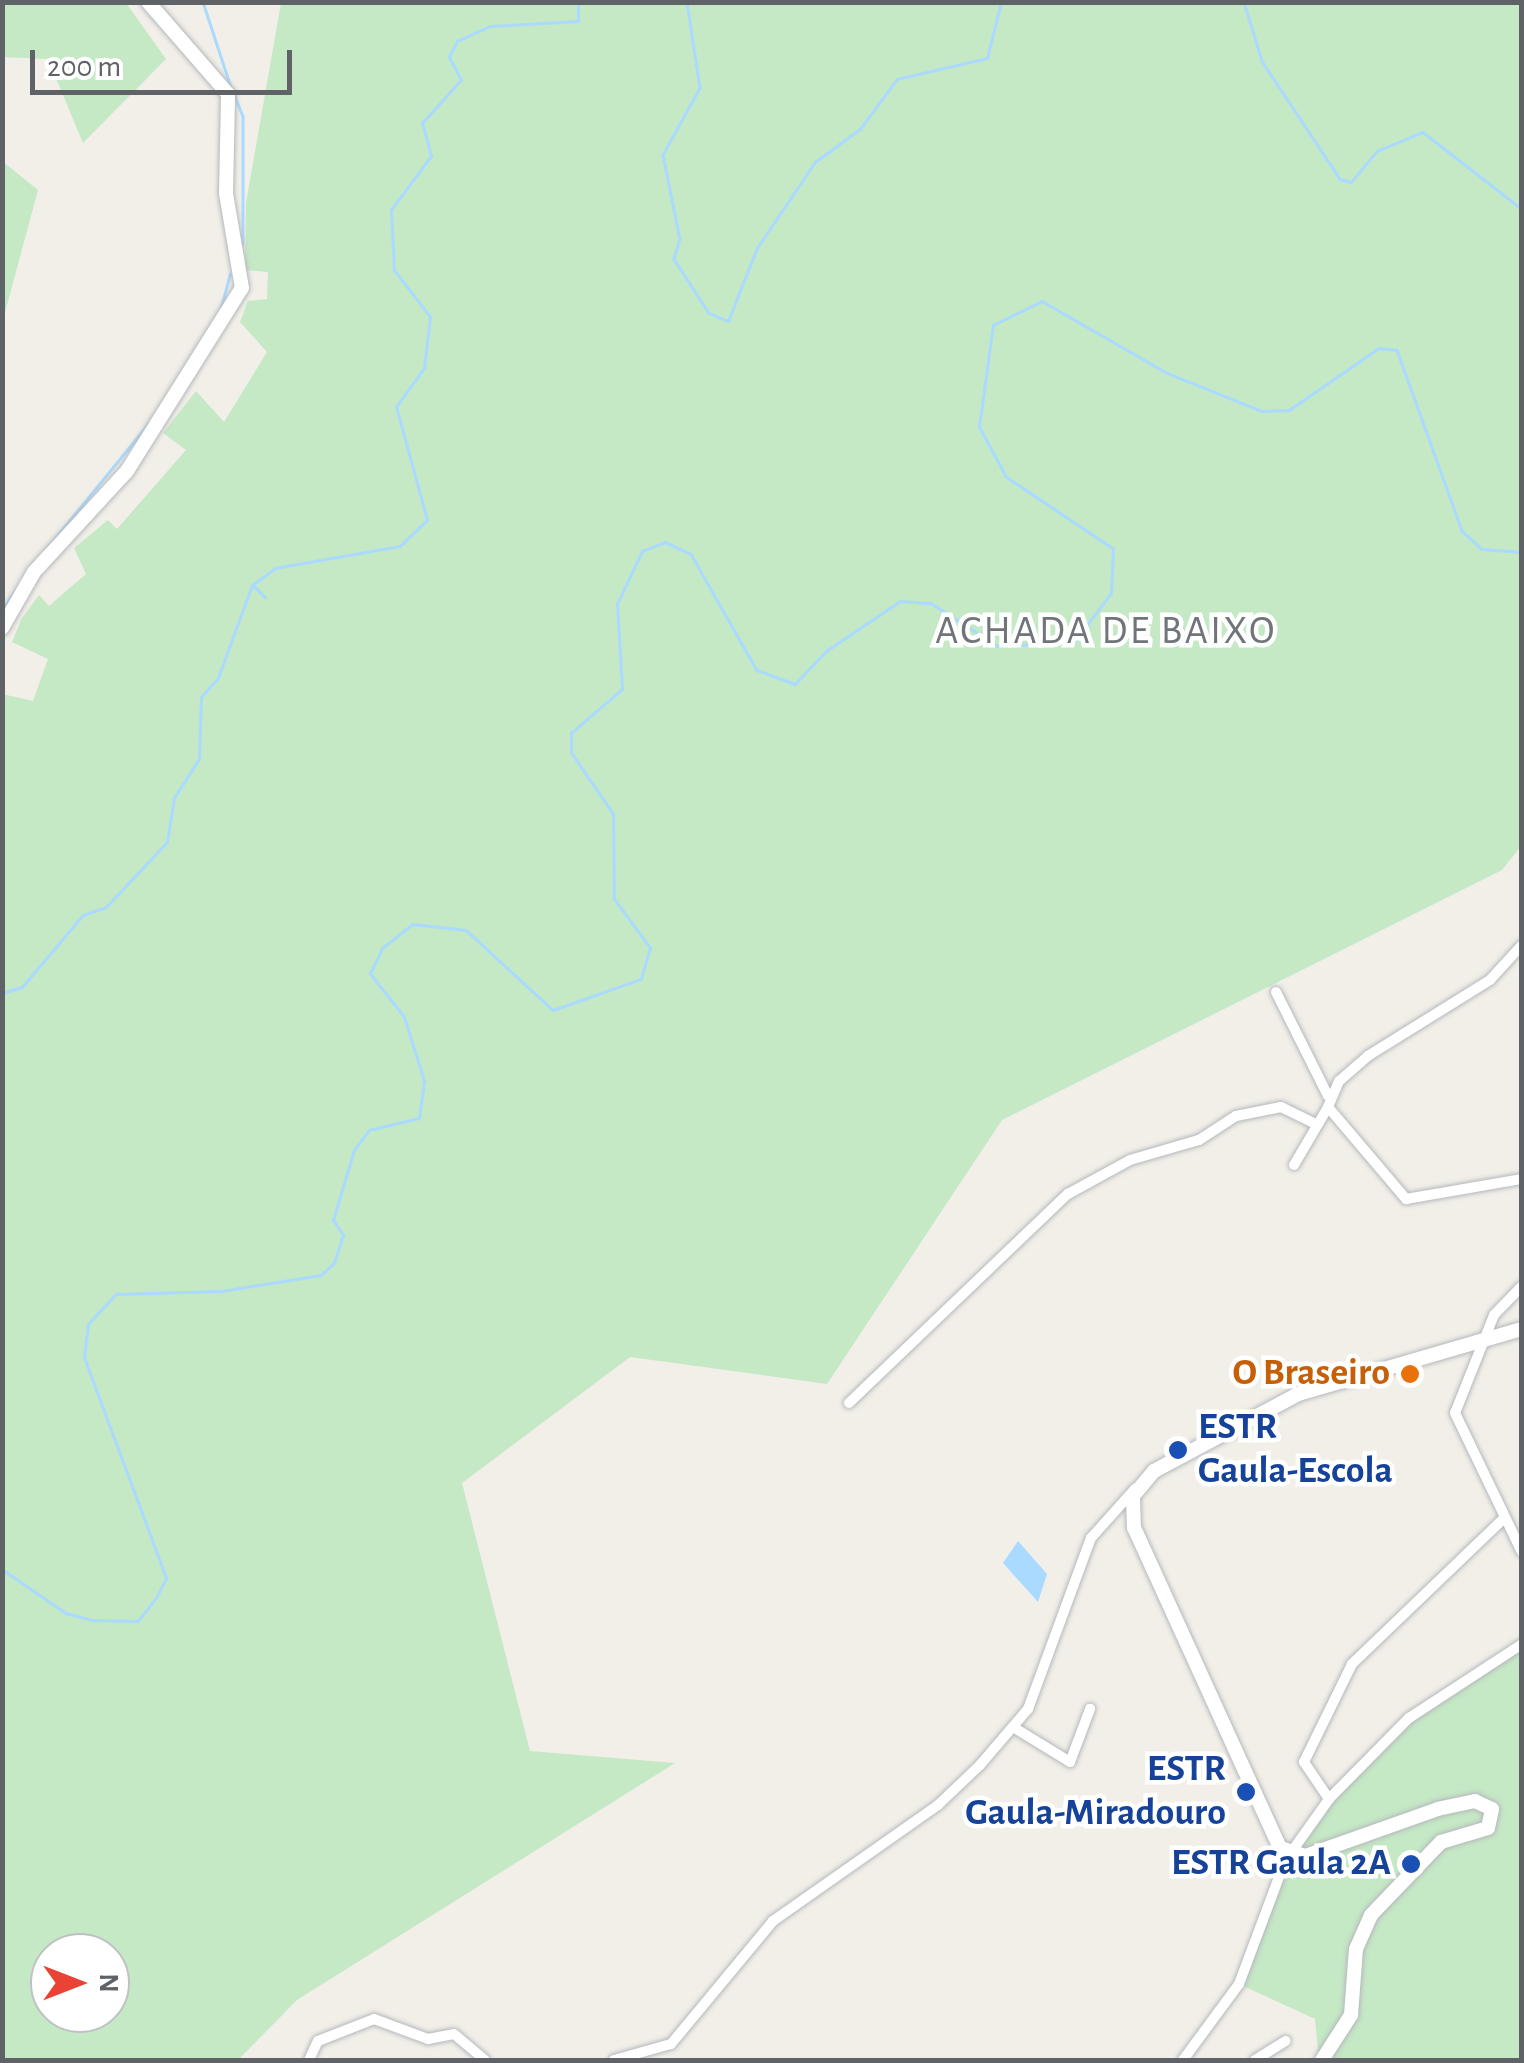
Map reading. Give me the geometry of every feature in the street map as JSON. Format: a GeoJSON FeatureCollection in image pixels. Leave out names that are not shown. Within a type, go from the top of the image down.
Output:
{"type":"FeatureCollection","features":[{"type":"Feature","properties":{"kind":"main road"},"geometry":{"type":"LineString","coordinates":[[2,628],[34,572],[126,471],[242,288],[226,193],[233,107],[223,83],[148,2]]}},
{"type":"Feature","properties":{"kind":"main road"},"geometry":{"type":"LineString","coordinates":[[1322,2060],[1351,2015],[1356,1949],[1371,1916],[1434,1848],[1481,1832],[1494,1813],[1466,1802],[1315,1854],[1289,1852],[1272,1838],[1152,1570],[1131,1516],[1136,1489],[1298,1394],[1522,1329]]}},
{"type":"Feature","properties":{"kind":"street"},"geometry":{"type":"LineString","coordinates":[[1294,1165],[1328,1102],[1393,1038],[1490,980],[1522,944]]}},
{"type":"Feature","properties":{"kind":"street"},"geometry":{"type":"LineString","coordinates":[[1276,992],[1328,1102],[1406,1198],[1522,1179]]}},
{"type":"Feature","properties":{"kind":"street"},"geometry":{"type":"LineString","coordinates":[[849,1403],[1068,1194],[1130,1160],[1200,1140],[1236,1116],[1280,1107],[1314,1123]]}},
{"type":"Feature","properties":{"kind":"street"},"geometry":{"type":"LineString","coordinates":[[1522,1286],[1485,1339],[1455,1412],[1522,1552]]}},
{"type":"Feature","properties":{"kind":"street"},"geometry":{"type":"LineString","coordinates":[[614,2060],[671,2044],[774,1920],[938,1805],[1013,1727],[1035,1695],[1091,1538],[1116,1500],[1136,1489]]}},
{"type":"Feature","properties":{"kind":"street"},"geometry":{"type":"LineString","coordinates":[[1329,1799],[1304,1762],[1352,1664],[1503,1519]]}},
{"type":"Feature","properties":{"kind":"street"},"geometry":{"type":"LineString","coordinates":[[1186,2060],[1244,1973],[1289,1852],[1329,1799],[1409,1718],[1522,1644]]}},
{"type":"Feature","properties":{"kind":"street"},"geometry":{"type":"LineString","coordinates":[[1013,1727],[1070,1762],[1090,1709]]}},
{"type":"Feature","properties":{"kind":"street"},"geometry":{"type":"LineString","coordinates":[[309,2060],[318,2041],[358,2021],[396,2022],[428,2039],[454,2034],[485,2060]]}},
{"type":"Feature","properties":{"kind":"street"},"geometry":{"type":"LineString","coordinates":[[1255,2060],[1285,2042]]}},
{"type":"Feature","properties":{"kind":"green space"},"geometry":{"type":"Polygon","coordinates":[[[3,3],[126,3],[166,59],[83,143],[48,59],[3,57],[3,3]]]}},
{"type":"Feature","properties":{"kind":"green space"},"geometry":{"type":"Polygon","coordinates":[[[281,3],[1521,3],[1521,846],[1502,870],[1002,1120],[827,1384],[630,1357],[462,1483],[530,1751],[675,1763],[297,2000],[238,2060],[3,2060],[2,694],[33,701],[48,659],[12,642],[22,618],[39,595],[49,606],[86,574],[74,548],[108,520],[117,529],[186,450],[163,433],[196,391],[224,422],[267,352],[240,322],[248,301],[267,299],[268,272],[245,270],[246,203],[281,3]]]}},
{"type":"Feature","properties":{"kind":"green space"},"geometry":{"type":"Polygon","coordinates":[[[2,161],[38,190],[3,320],[2,320],[2,161]]]}},
{"type":"Feature","properties":{"kind":"green space"},"geometry":{"type":"Polygon","coordinates":[[[1521,1646],[1521,2060],[1319,2060],[1315,2019],[1239,1984],[1289,1852],[1400,1726],[1521,1646]]]}},
{"type":"Feature","properties":{"kind":"water"},"geometry":{"type":"Polygon","coordinates":[[[1018,1541],[1047,1574],[1038,1602],[1003,1563],[1018,1541]]]}},
{"type":"Feature","properties":{"kind":"waterway"},"geometry":{"type":"LineString","coordinates":[[203,2],[231,87]]}},
{"type":"Feature","properties":{"kind":"waterway"},"geometry":{"type":"LineString","coordinates":[[2,993],[22,987],[83,915],[106,907],[167,842],[174,798],[199,759],[201,697],[218,678],[252,585],[275,568],[400,546],[427,520],[396,407],[424,368],[430,317],[394,270],[391,210],[431,156],[422,123],[461,80],[449,57],[457,41],[491,26],[578,21],[578,2]]}},
{"type":"Feature","properties":{"kind":"waterway"},"geometry":{"type":"LineString","coordinates":[[687,2],[700,88],[663,155],[680,239],[674,259],[709,313],[728,321],[757,248],[815,162],[860,129],[897,79],[987,58],[1001,2]]}},
{"type":"Feature","properties":{"kind":"waterway"},"geometry":{"type":"LineString","coordinates":[[1244,2],[1262,61],[1340,179],[1351,182],[1377,151],[1423,132],[1522,209]]}},
{"type":"Feature","properties":{"kind":"waterway"},"geometry":{"type":"LineString","coordinates":[[234,94],[243,116],[243,244]]}},
{"type":"Feature","properties":{"kind":"waterway"},"geometry":{"type":"LineString","coordinates":[[220,311],[230,274]]}},
{"type":"Feature","properties":{"kind":"waterway"},"geometry":{"type":"LineString","coordinates":[[2,1569],[66,1613],[93,1620],[138,1621],[156,1598],[166,1578],[84,1357],[88,1324],[116,1294],[221,1291],[321,1275],[334,1263],[343,1235],[333,1220],[354,1150],[369,1130],[419,1118],[424,1081],[404,1017],[370,974],[382,948],[413,924],[466,930],[553,1010],[641,979],[650,948],[614,899],[613,814],[571,753],[571,733],[622,689],[617,604],[642,551],[665,542],[691,554],[757,670],[795,684],[826,651],[900,601],[931,603],[998,646],[1074,642],[1111,593],[1113,549],[1006,477],[979,427],[993,325],[1042,301],[1167,373],[1262,411],[1289,410],[1379,348],[1397,350],[1462,531],[1482,549],[1522,552]]}},
{"type":"Feature","properties":{"kind":"waterway"},"geometry":{"type":"LineString","coordinates":[[47,548],[149,423]]}},
{"type":"Feature","properties":{"kind":"waterway"},"geometry":{"type":"LineString","coordinates":[[254,586],[265,597]]}},
{"type":"Feature","properties":{"kind":"waterway"},"geometry":{"type":"LineString","coordinates":[[2,609],[15,591]]}},
{"type":"Feature","properties":{"kind":"place","name":"O Braseiro"},"geometry":{"type":"Point","coordinates":[1410,1374]}},
{"type":"Feature","properties":{"kind":"place","name":"ESTR Gaula-Escola"},"geometry":{"type":"Point","coordinates":[1178,1450]}},
{"type":"Feature","properties":{"kind":"place","name":"ESTR Gaula-Miradouro"},"geometry":{"type":"Point","coordinates":[1246,1792]}},
{"type":"Feature","properties":{"kind":"place","name":"ESTR Gaula 2A"},"geometry":{"type":"Point","coordinates":[1411,1864]}},
{"type":"Feature","properties":{"kind":"district","name":"ACHADA DE BAIXO"},"geometry":{"type":"Point","coordinates":[1106,631]}}]}
